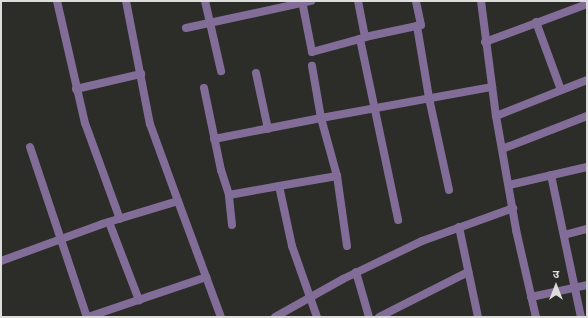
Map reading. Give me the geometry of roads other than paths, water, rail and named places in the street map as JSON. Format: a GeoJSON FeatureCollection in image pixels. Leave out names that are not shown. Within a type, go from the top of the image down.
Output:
{"type":"FeatureCollection","features":[{"type":"Feature","properties":{"kind":"street"},"geometry":{"type":"LineString","coordinates":[[57,1],[85,123],[120,219]]}},
{"type":"Feature","properties":{"kind":"street"},"geometry":{"type":"LineString","coordinates":[[126,1],[150,124],[221,317]]}},
{"type":"Feature","properties":{"kind":"street"},"geometry":{"type":"LineString","coordinates":[[205,1],[221,71]]}},
{"type":"Feature","properties":{"kind":"street"},"geometry":{"type":"LineString","coordinates":[[186,28],[312,1]]}},
{"type":"Feature","properties":{"kind":"street"},"geometry":{"type":"LineString","coordinates":[[358,1],[374,108],[398,220]]}},
{"type":"Feature","properties":{"kind":"street"},"geometry":{"type":"LineString","coordinates":[[302,2],[312,52],[363,38],[421,25],[416,1]]}},
{"type":"Feature","properties":{"kind":"street"},"geometry":{"type":"LineString","coordinates":[[481,1],[485,42],[496,116],[513,208],[536,317]]}},
{"type":"Feature","properties":{"kind":"street"},"geometry":{"type":"LineString","coordinates":[[485,42],[587,4]]}},
{"type":"Feature","properties":{"kind":"street"},"geometry":{"type":"LineString","coordinates":[[536,22],[561,90]]}},
{"type":"Feature","properties":{"kind":"street"},"geometry":{"type":"LineString","coordinates":[[416,26],[429,98],[449,190]]}},
{"type":"Feature","properties":{"kind":"street"},"geometry":{"type":"LineString","coordinates":[[312,66],[321,118],[337,176],[347,246]]}},
{"type":"Feature","properties":{"kind":"street"},"geometry":{"type":"LineString","coordinates":[[256,73],[268,129]]}},
{"type":"Feature","properties":{"kind":"street"},"geometry":{"type":"LineString","coordinates":[[76,89],[141,74]]}},
{"type":"Feature","properties":{"kind":"street"},"geometry":{"type":"LineString","coordinates":[[496,116],[587,80]]}},
{"type":"Feature","properties":{"kind":"street"},"geometry":{"type":"LineString","coordinates":[[214,139],[492,87]]}},
{"type":"Feature","properties":{"kind":"street"},"geometry":{"type":"LineString","coordinates":[[204,88],[221,170],[229,195],[232,225]]}},
{"type":"Feature","properties":{"kind":"street"},"geometry":{"type":"LineString","coordinates":[[502,149],[587,116]]}},
{"type":"Feature","properties":{"kind":"street"},"geometry":{"type":"LineString","coordinates":[[30,147],[87,317],[206,277]]}},
{"type":"Feature","properties":{"kind":"street"},"geometry":{"type":"LineString","coordinates":[[509,185],[587,167]]}},
{"type":"Feature","properties":{"kind":"street"},"geometry":{"type":"LineString","coordinates":[[551,175],[581,317]]}},
{"type":"Feature","properties":{"kind":"street"},"geometry":{"type":"LineString","coordinates":[[229,195],[337,176]]}},
{"type":"Feature","properties":{"kind":"street"},"geometry":{"type":"LineString","coordinates":[[279,186],[292,246],[317,317]]}},
{"type":"Feature","properties":{"kind":"street"},"geometry":{"type":"LineString","coordinates":[[1,261],[109,222],[178,200]]}},
{"type":"Feature","properties":{"kind":"street"},"geometry":{"type":"LineString","coordinates":[[275,317],[356,272],[422,241],[513,208]]}},
{"type":"Feature","properties":{"kind":"street"},"geometry":{"type":"LineString","coordinates":[[109,222],[139,300]]}},
{"type":"Feature","properties":{"kind":"street"},"geometry":{"type":"LineString","coordinates":[[459,227],[478,317]]}},
{"type":"Feature","properties":{"kind":"street"},"geometry":{"type":"LineString","coordinates":[[564,235],[587,229]]}},
{"type":"Feature","properties":{"kind":"street"},"geometry":{"type":"LineString","coordinates":[[356,272],[370,317]]}},
{"type":"Feature","properties":{"kind":"street"},"geometry":{"type":"LineString","coordinates":[[379,317],[468,272]]}},
{"type":"Feature","properties":{"kind":"street"},"geometry":{"type":"LineString","coordinates":[[531,297],[587,285]]}}]}
